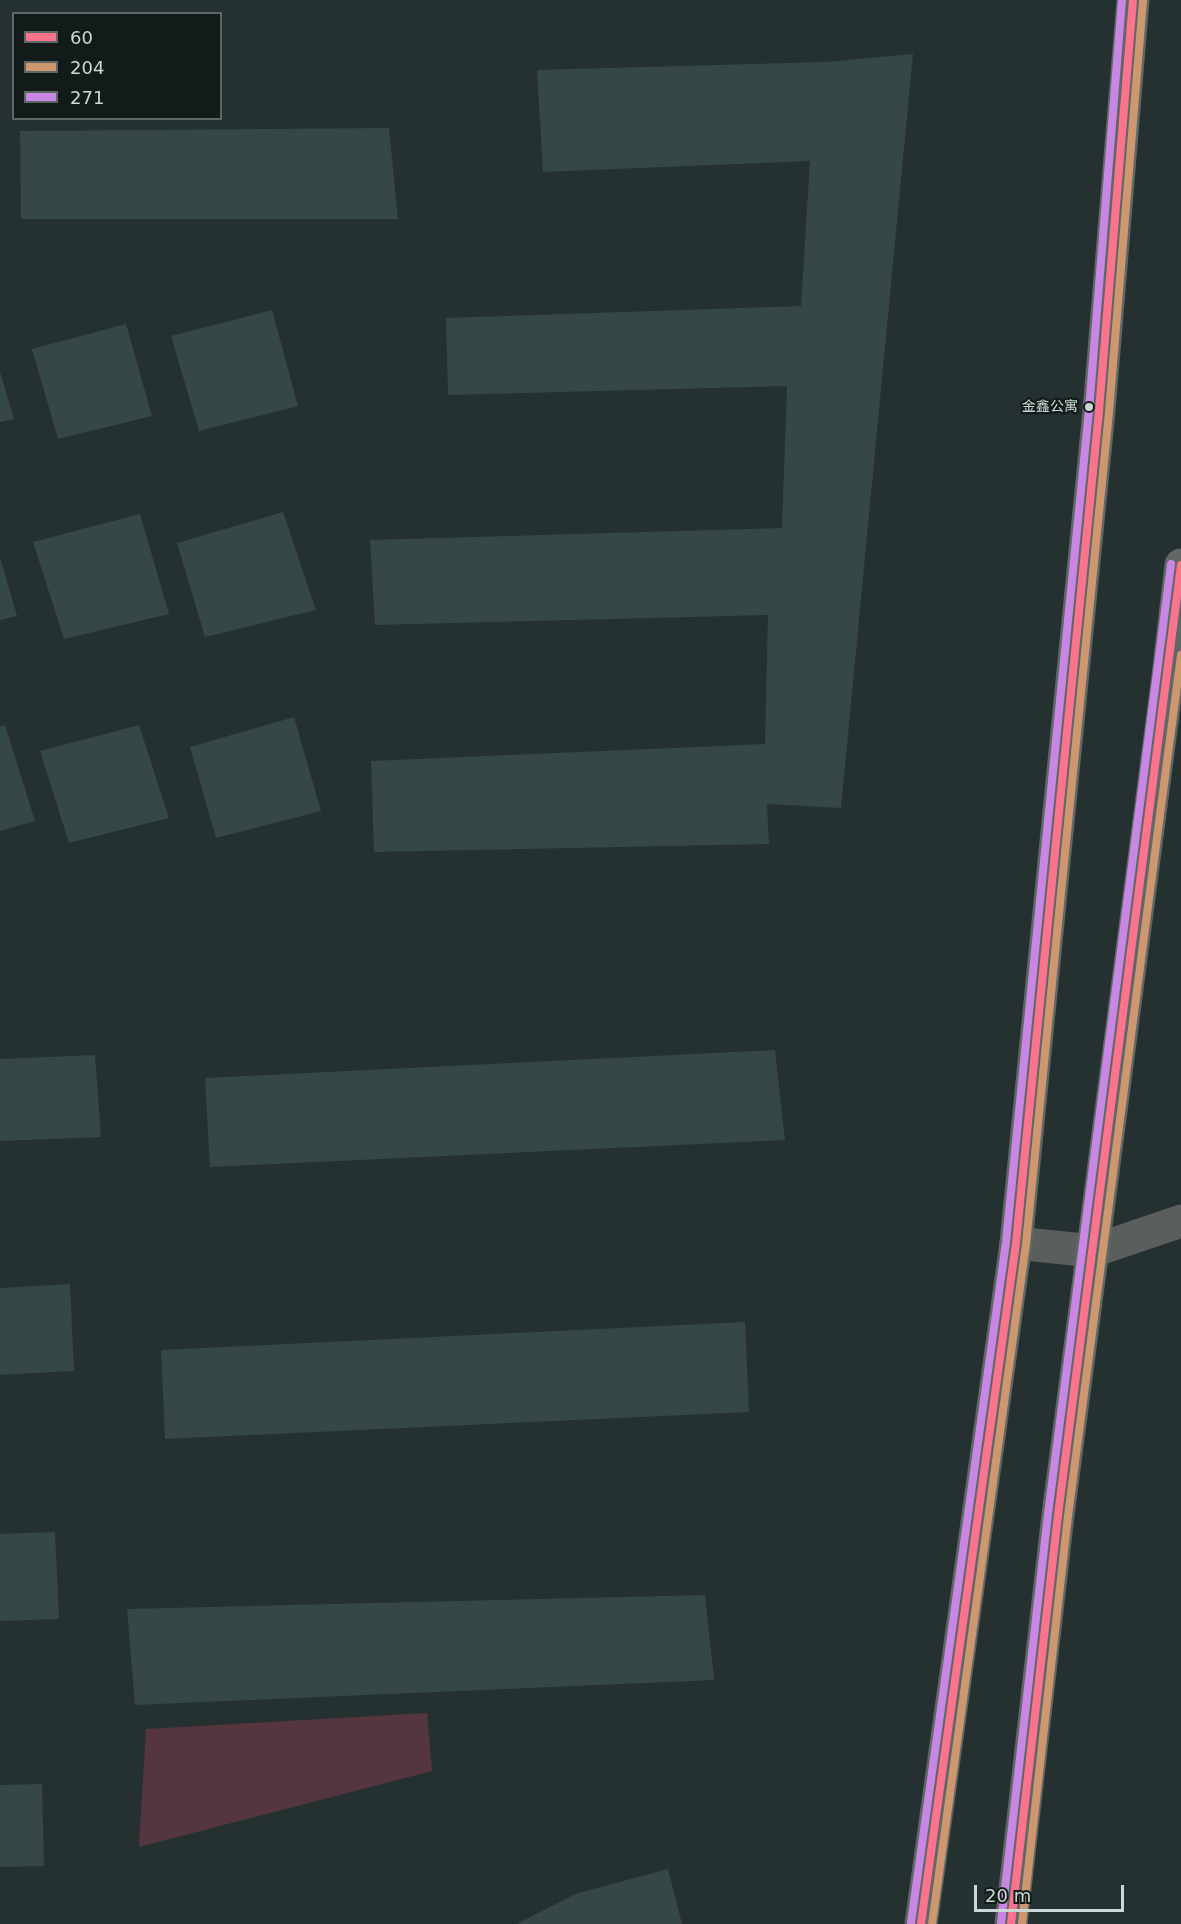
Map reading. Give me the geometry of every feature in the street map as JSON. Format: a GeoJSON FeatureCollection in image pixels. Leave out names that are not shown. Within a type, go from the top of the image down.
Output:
{"type":"FeatureCollection","features":[{"type":"Feature","properties":{"kind":"main road"},"geometry":{"type":"LineString","coordinates":[[921,1924],[1016,1243],[1099,411],[1133,0]]}},
{"type":"Feature","properties":{"kind":"main road"},"geometry":{"type":"LineString","coordinates":[[1011,1924],[1058,1515],[1181,565]]}},
{"type":"Feature","properties":{"kind":"street"},"geometry":{"type":"LineString","coordinates":[[1016,1243],[1093,1251],[1181,1221]]}},
{"type":"Feature","properties":{"kind":"shaded area"},"geometry":{"type":"Polygon","coordinates":[[[427,1713],[432,1771],[139,1847],[146,1729],[427,1713]]]}},
{"type":"Feature","properties":{"kind":"building"},"geometry":{"type":"Polygon","coordinates":[[[913,54],[841,808],[767,804],[769,844],[374,852],[371,761],[765,744],[768,615],[375,625],[370,540],[782,528],[787,386],[448,395],[446,318],[801,306],[810,161],[543,172],[537,70],[825,62],[913,54]]]}},
{"type":"Feature","properties":{"kind":"building"},"geometry":{"type":"Polygon","coordinates":[[[389,128],[398,219],[21,219],[20,131],[389,128]]]}},
{"type":"Feature","properties":{"kind":"building"},"geometry":{"type":"Polygon","coordinates":[[[272,310],[298,406],[199,431],[171,336],[272,310]]]}},
{"type":"Feature","properties":{"kind":"building"},"geometry":{"type":"Polygon","coordinates":[[[126,324],[152,416],[58,439],[32,349],[126,324]]]}},
{"type":"Feature","properties":{"kind":"building"},"geometry":{"type":"Polygon","coordinates":[[[0,372],[14,419],[0,422],[0,372]]]}},
{"type":"Feature","properties":{"kind":"building"},"geometry":{"type":"Polygon","coordinates":[[[283,512],[316,610],[205,637],[177,543],[283,512]]]}},
{"type":"Feature","properties":{"kind":"building"},"geometry":{"type":"Polygon","coordinates":[[[140,514],[169,614],[64,639],[33,542],[140,514]]]}},
{"type":"Feature","properties":{"kind":"building"},"geometry":{"type":"Polygon","coordinates":[[[0,557],[17,616],[0,620],[0,557]]]}},
{"type":"Feature","properties":{"kind":"building"},"geometry":{"type":"Polygon","coordinates":[[[294,717],[321,811],[216,838],[190,747],[294,717]]]}},
{"type":"Feature","properties":{"kind":"building"},"geometry":{"type":"Polygon","coordinates":[[[5,725],[35,821],[0,831],[0,727],[5,725]]]}},
{"type":"Feature","properties":{"kind":"building"},"geometry":{"type":"Polygon","coordinates":[[[139,725],[169,818],[69,843],[40,751],[139,725]]]}},
{"type":"Feature","properties":{"kind":"building"},"geometry":{"type":"Polygon","coordinates":[[[775,1050],[785,1140],[210,1167],[205,1078],[775,1050]]]}},
{"type":"Feature","properties":{"kind":"building"},"geometry":{"type":"Polygon","coordinates":[[[95,1055],[101,1137],[0,1141],[0,1059],[95,1055]]]}},
{"type":"Feature","properties":{"kind":"building"},"geometry":{"type":"Polygon","coordinates":[[[70,1284],[74,1371],[0,1375],[0,1288],[70,1284]]]}},
{"type":"Feature","properties":{"kind":"building"},"geometry":{"type":"Polygon","coordinates":[[[745,1322],[749,1412],[165,1439],[161,1350],[745,1322]]]}},
{"type":"Feature","properties":{"kind":"building"},"geometry":{"type":"Polygon","coordinates":[[[55,1532],[59,1619],[0,1621],[0,1534],[55,1532]]]}},
{"type":"Feature","properties":{"kind":"building"},"geometry":{"type":"Polygon","coordinates":[[[705,1595],[714,1680],[135,1705],[127,1609],[705,1595]]]}},
{"type":"Feature","properties":{"kind":"building"},"geometry":{"type":"Polygon","coordinates":[[[42,1784],[44,1866],[0,1867],[0,1785],[42,1784]]]}},
{"type":"Feature","properties":{"kind":"building"},"geometry":{"type":"Polygon","coordinates":[[[668,1869],[682,1924],[517,1924],[575,1894],[668,1869]]]}},
{"type":"Feature","properties":{"kind":"transit line","name":"271"},"geometry":{"type":"LineString","coordinates":[[911,1923],[1006,1242],[1089,410],[1122,0]]}},
{"type":"Feature","properties":{"kind":"transit line","name":"60"},"geometry":{"type":"LineString","coordinates":[[921,1924],[1016,1243],[1099,411],[1133,0]]}},
{"type":"Feature","properties":{"kind":"transit line","name":"204"},"geometry":{"type":"LineString","coordinates":[[932,1924],[1026,1244],[1109,412],[1143,1]]}},
{"type":"Feature","properties":{"kind":"transit line","name":"271"},"geometry":{"type":"LineString","coordinates":[[1001,1923],[1048,1514],[1171,564]]}},
{"type":"Feature","properties":{"kind":"transit line","name":"60"},"geometry":{"type":"LineString","coordinates":[[1011,1924],[1058,1515],[1181,565]]}},
{"type":"Feature","properties":{"kind":"transit line","name":"204"},"geometry":{"type":"LineString","coordinates":[[1022,1924],[1068,1516],[1181,655]]}},
{"type":"Feature","properties":{"kind":"place","name":"金鑫公寓"},"geometry":{"type":"Point","coordinates":[1089,407]}}]}
